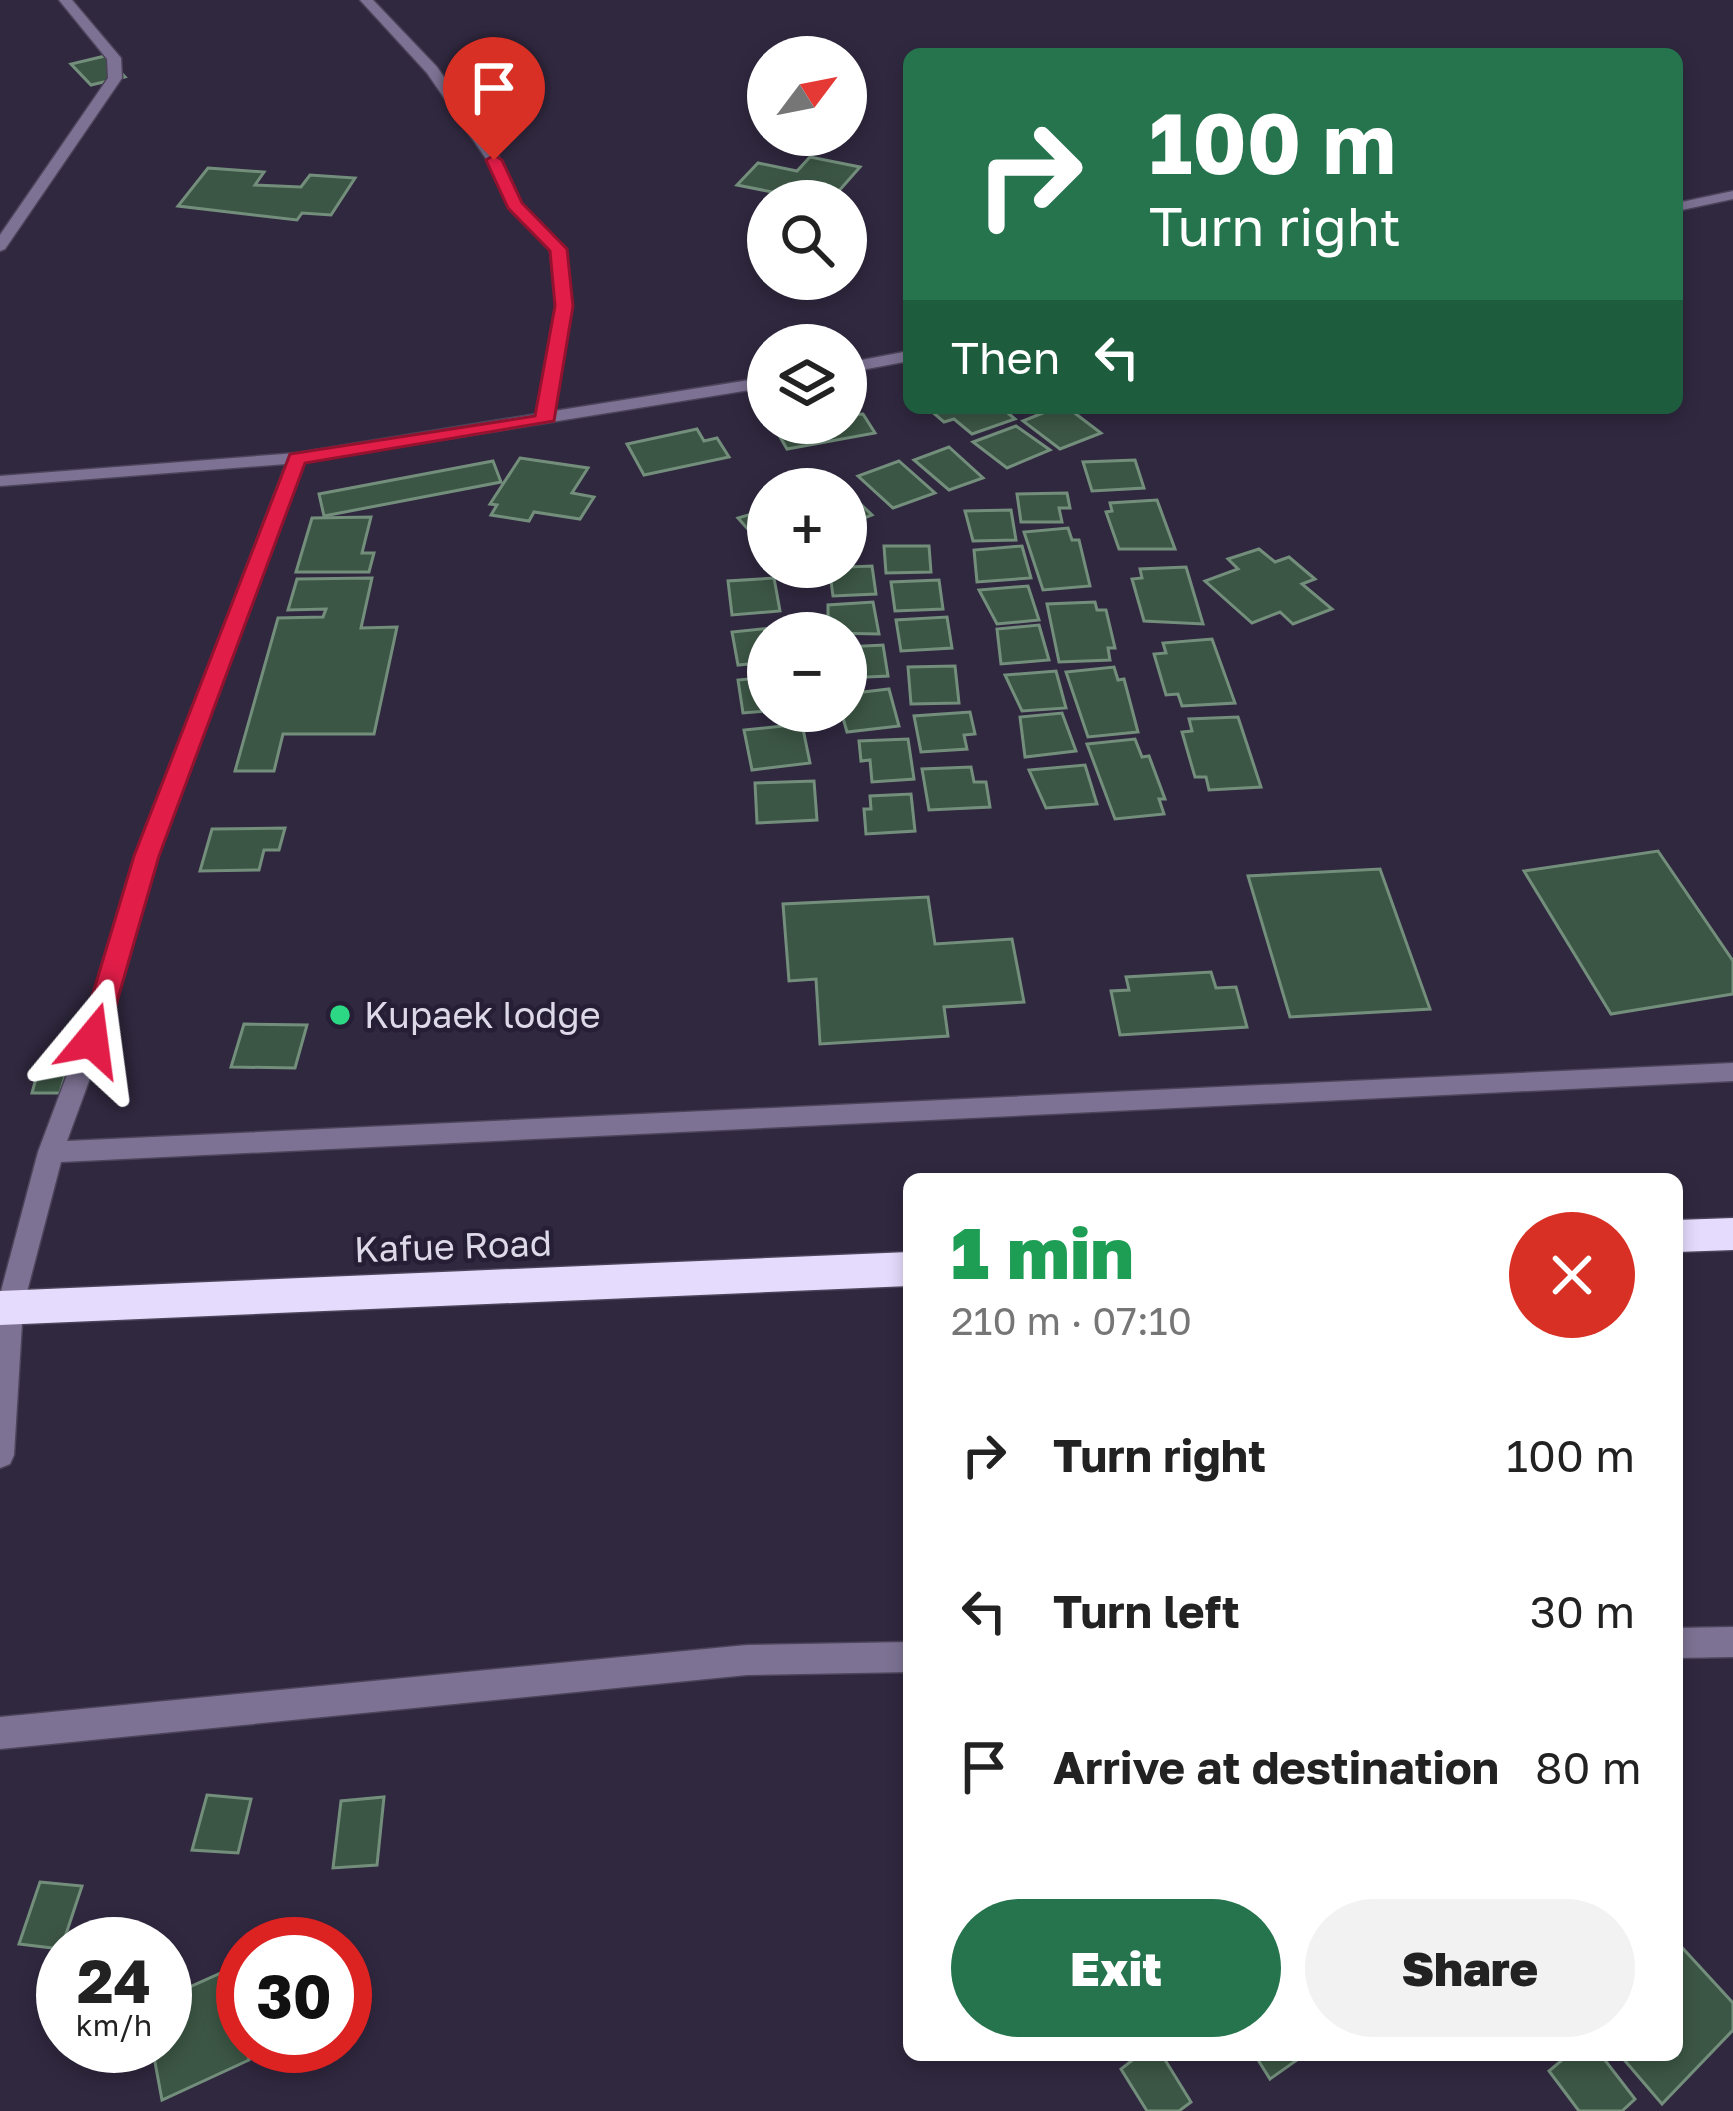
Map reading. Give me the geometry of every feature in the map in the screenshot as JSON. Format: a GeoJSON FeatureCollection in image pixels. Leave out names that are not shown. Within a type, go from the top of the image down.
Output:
{"type":"FeatureCollection","features":[{"type":"Feature","properties":{"kind":"highway"},"geometry":{"type":"LineString","coordinates":[[1683,1236],[1733,1234]]}},
{"type":"Feature","properties":{"kind":"highway","name":"Kafue Road"},"geometry":{"type":"LineString","coordinates":[[5,1308],[903,1269]]}},
{"type":"Feature","properties":{"kind":"street"},"geometry":{"type":"LineString","coordinates":[[0,246],[115,78],[114,58],[65,0]]}},
{"type":"Feature","properties":{"kind":"street"},"geometry":{"type":"LineString","coordinates":[[366,0],[432,70],[494,160],[514,205],[558,249],[564,306],[544,421]]}},
{"type":"Feature","properties":{"kind":"street"},"geometry":{"type":"LineString","coordinates":[[1683,206],[1733,195]]}},
{"type":"Feature","properties":{"kind":"street"},"geometry":{"type":"LineString","coordinates":[[867,364],[903,357]]}},
{"type":"Feature","properties":{"kind":"street"},"geometry":{"type":"LineString","coordinates":[[0,481],[297,458],[747,386]]}},
{"type":"Feature","properties":{"kind":"street"},"geometry":{"type":"LineString","coordinates":[[0,1455],[5,1308],[51,1152],[92,1040],[146,856],[297,458]]}},
{"type":"Feature","properties":{"kind":"street"},"geometry":{"type":"LineString","coordinates":[[51,1152],[1733,1072]]}},
{"type":"Feature","properties":{"kind":"street"},"geometry":{"type":"LineString","coordinates":[[1683,1643],[1733,1642]]}},
{"type":"Feature","properties":{"kind":"street"},"geometry":{"type":"LineString","coordinates":[[0,1733],[747,1660],[903,1657]]}},
{"type":"Feature","properties":{"kind":"building"},"geometry":{"type":"Polygon","coordinates":[[[105,56],[125,77],[91,85],[71,64],[105,56]]]}},
{"type":"Feature","properties":{"kind":"building"},"geometry":{"type":"Polygon","coordinates":[[[810,157],[860,167],[849,180],[747,180],[747,187],[737,185],[758,163],[797,171],[810,157]]]}},
{"type":"Feature","properties":{"kind":"building"},"geometry":{"type":"Polygon","coordinates":[[[208,168],[264,172],[255,185],[301,187],[310,175],[355,178],[331,215],[302,213],[297,220],[178,206],[208,168]]]}},
{"type":"Feature","properties":{"kind":"building"},"geometry":{"type":"Polygon","coordinates":[[[935,414],[1009,414],[1015,419],[972,434],[954,419],[944,422],[935,414]]]}},
{"type":"Feature","properties":{"kind":"building"},"geometry":{"type":"Polygon","coordinates":[[[1040,414],[1076,414],[1101,433],[1060,449],[1023,421],[1040,414]]]}},
{"type":"Feature","properties":{"kind":"building"},"geometry":{"type":"Polygon","coordinates":[[[1016,426],[1050,450],[1007,468],[973,442],[1016,426]]]}},
{"type":"Feature","properties":{"kind":"building"},"geometry":{"type":"Polygon","coordinates":[[[697,429],[704,441],[717,438],[729,457],[644,475],[627,444],[697,429]]]}},
{"type":"Feature","properties":{"kind":"building"},"geometry":{"type":"Polygon","coordinates":[[[949,447],[983,478],[949,490],[914,460],[949,447]]]}},
{"type":"Feature","properties":{"kind":"building"},"geometry":{"type":"Polygon","coordinates":[[[520,458],[588,468],[572,493],[594,497],[580,519],[534,512],[529,521],[491,515],[497,505],[490,504],[520,458]]]}},
{"type":"Feature","properties":{"kind":"building"},"geometry":{"type":"Polygon","coordinates":[[[1135,460],[1144,488],[1092,491],[1083,462],[1135,460]]]}},
{"type":"Feature","properties":{"kind":"building"},"geometry":{"type":"Polygon","coordinates":[[[493,461],[501,482],[324,516],[319,494],[493,461]]]}},
{"type":"Feature","properties":{"kind":"building"},"geometry":{"type":"Polygon","coordinates":[[[899,461],[935,493],[893,508],[867,484],[867,473],[899,461]]]}},
{"type":"Feature","properties":{"kind":"building"},"geometry":{"type":"Polygon","coordinates":[[[1067,493],[1070,508],[1059,508],[1062,522],[1021,522],[1017,494],[1067,493]]]}},
{"type":"Feature","properties":{"kind":"building"},"geometry":{"type":"Polygon","coordinates":[[[1157,500],[1175,549],[1119,549],[1106,512],[1112,511],[1110,503],[1157,500]]]}},
{"type":"Feature","properties":{"kind":"building"},"geometry":{"type":"Polygon","coordinates":[[[1011,510],[1016,540],[973,541],[965,511],[1011,510]]]}},
{"type":"Feature","properties":{"kind":"building"},"geometry":{"type":"Polygon","coordinates":[[[371,517],[362,553],[374,553],[369,572],[296,572],[312,518],[371,517]]]}},
{"type":"Feature","properties":{"kind":"building"},"geometry":{"type":"Polygon","coordinates":[[[1068,528],[1072,540],[1079,540],[1090,586],[1043,590],[1024,532],[1068,528]]]}},
{"type":"Feature","properties":{"kind":"building"},"geometry":{"type":"Polygon","coordinates":[[[884,546],[929,546],[931,572],[886,573],[884,546]]]}},
{"type":"Feature","properties":{"kind":"building"},"geometry":{"type":"Polygon","coordinates":[[[1022,546],[1031,578],[977,582],[974,550],[1022,546]]]}},
{"type":"Feature","properties":{"kind":"building"},"geometry":{"type":"Polygon","coordinates":[[[1259,549],[1275,562],[1289,557],[1315,579],[1302,584],[1332,609],[1293,624],[1280,612],[1252,623],[1205,581],[1238,569],[1228,559],[1259,549]]]}},
{"type":"Feature","properties":{"kind":"building"},"geometry":{"type":"Polygon","coordinates":[[[867,566],[872,566],[876,594],[833,596],[832,588],[867,588],[867,566]]]}},
{"type":"Feature","properties":{"kind":"building"},"geometry":{"type":"Polygon","coordinates":[[[1186,567],[1203,624],[1144,621],[1132,579],[1142,578],[1140,569],[1186,567]]]}},
{"type":"Feature","properties":{"kind":"building"},"geometry":{"type":"Polygon","coordinates":[[[372,578],[361,628],[397,627],[374,734],[283,734],[274,771],[235,771],[278,618],[323,617],[326,609],[288,610],[297,579],[372,578]]]}},
{"type":"Feature","properties":{"kind":"building"},"geometry":{"type":"Polygon","coordinates":[[[747,580],[747,588],[776,588],[780,611],[732,615],[728,581],[747,580]]]}},
{"type":"Feature","properties":{"kind":"building"},"geometry":{"type":"Polygon","coordinates":[[[939,580],[943,609],[895,611],[891,582],[939,580]]]}},
{"type":"Feature","properties":{"kind":"building"},"geometry":{"type":"Polygon","coordinates":[[[1028,586],[1039,620],[997,624],[979,590],[1028,586]]]}},
{"type":"Feature","properties":{"kind":"building"},"geometry":{"type":"Polygon","coordinates":[[[873,602],[879,634],[867,634],[867,612],[828,612],[828,605],[873,602]]]}},
{"type":"Feature","properties":{"kind":"building"},"geometry":{"type":"Polygon","coordinates":[[[1095,602],[1097,610],[1106,610],[1115,648],[1108,648],[1110,660],[1059,662],[1047,604],[1095,602]]]}},
{"type":"Feature","properties":{"kind":"building"},"geometry":{"type":"Polygon","coordinates":[[[947,617],[952,648],[901,651],[896,620],[947,617]]]}},
{"type":"Feature","properties":{"kind":"building"},"geometry":{"type":"Polygon","coordinates":[[[1039,625],[1049,660],[1001,664],[997,629],[1039,625]]]}},
{"type":"Feature","properties":{"kind":"building"},"geometry":{"type":"Polygon","coordinates":[[[747,630],[747,664],[738,665],[732,632],[747,630]]]}},
{"type":"Feature","properties":{"kind":"building"},"geometry":{"type":"Polygon","coordinates":[[[1212,639],[1235,703],[1182,706],[1178,694],[1166,695],[1154,654],[1166,653],[1163,643],[1212,639]]]}},
{"type":"Feature","properties":{"kind":"building"},"geometry":{"type":"Polygon","coordinates":[[[883,645],[888,676],[867,677],[867,646],[883,645]]]}},
{"type":"Feature","properties":{"kind":"building"},"geometry":{"type":"Polygon","coordinates":[[[955,666],[959,703],[911,704],[908,667],[955,666]]]}},
{"type":"Feature","properties":{"kind":"building"},"geometry":{"type":"Polygon","coordinates":[[[1114,667],[1118,680],[1124,679],[1138,732],[1088,737],[1066,672],[1114,667]]]}},
{"type":"Feature","properties":{"kind":"building"},"geometry":{"type":"Polygon","coordinates":[[[1056,671],[1066,708],[1022,711],[1005,675],[1056,671]]]}},
{"type":"Feature","properties":{"kind":"building"},"geometry":{"type":"Polygon","coordinates":[[[747,679],[747,713],[743,713],[738,680],[747,679]]]}},
{"type":"Feature","properties":{"kind":"building"},"geometry":{"type":"Polygon","coordinates":[[[889,689],[899,726],[867,730],[867,692],[889,689]]]}},
{"type":"Feature","properties":{"kind":"building"},"geometry":{"type":"Polygon","coordinates":[[[970,712],[975,734],[964,735],[967,749],[921,752],[914,716],[970,712]]]}},
{"type":"Feature","properties":{"kind":"building"},"geometry":{"type":"Polygon","coordinates":[[[1062,713],[1076,751],[1025,757],[1020,717],[1062,713]]]}},
{"type":"Feature","properties":{"kind":"building"},"geometry":{"type":"Polygon","coordinates":[[[1238,717],[1261,787],[1209,790],[1206,777],[1195,777],[1182,732],[1192,731],[1189,719],[1238,717]]]}},
{"type":"Feature","properties":{"kind":"building"},"geometry":{"type":"Polygon","coordinates":[[[744,730],[804,732],[810,763],[752,770],[744,730]]]}},
{"type":"Feature","properties":{"kind":"building"},"geometry":{"type":"Polygon","coordinates":[[[908,739],[914,779],[872,782],[870,760],[861,761],[859,741],[908,739]]]}},
{"type":"Feature","properties":{"kind":"building"},"geometry":{"type":"Polygon","coordinates":[[[1135,739],[1142,757],[1149,756],[1165,799],[1159,799],[1164,814],[1115,819],[1087,744],[1135,739]]]}},
{"type":"Feature","properties":{"kind":"building"},"geometry":{"type":"Polygon","coordinates":[[[1085,765],[1097,804],[1046,808],[1029,770],[1085,765]]]}},
{"type":"Feature","properties":{"kind":"building"},"geometry":{"type":"Polygon","coordinates":[[[971,767],[974,782],[986,782],[990,807],[929,810],[922,769],[971,767]]]}},
{"type":"Feature","properties":{"kind":"building"},"geometry":{"type":"Polygon","coordinates":[[[814,781],[817,820],[757,823],[755,783],[814,781]]]}},
{"type":"Feature","properties":{"kind":"building"},"geometry":{"type":"Polygon","coordinates":[[[911,794],[915,831],[866,834],[864,809],[871,809],[870,796],[911,794]]]}},
{"type":"Feature","properties":{"kind":"building"},"geometry":{"type":"Polygon","coordinates":[[[285,828],[279,850],[264,850],[259,870],[200,871],[212,829],[285,828]]]}},
{"type":"Feature","properties":{"kind":"building"},"geometry":{"type":"Polygon","coordinates":[[[1658,851],[1733,961],[1733,994],[1611,1014],[1524,871],[1658,851]]]}},
{"type":"Feature","properties":{"kind":"building"},"geometry":{"type":"Polygon","coordinates":[[[1380,869],[1430,1009],[1290,1017],[1248,876],[1380,869]]]}},
{"type":"Feature","properties":{"kind":"building"},"geometry":{"type":"Polygon","coordinates":[[[928,897],[935,944],[1012,939],[1024,1002],[944,1007],[948,1036],[820,1044],[816,979],[789,981],[783,904],[928,897]]]}},
{"type":"Feature","properties":{"kind":"building"},"geometry":{"type":"Polygon","coordinates":[[[1211,972],[1216,988],[1236,987],[1247,1027],[1120,1035],[1111,991],[1129,990],[1126,977],[1211,972]]]}},
{"type":"Feature","properties":{"kind":"building"},"geometry":{"type":"Polygon","coordinates":[[[244,1024],[307,1025],[295,1068],[231,1067],[244,1024]]]}},
{"type":"Feature","properties":{"kind":"building"},"geometry":{"type":"Polygon","coordinates":[[[70,1059],[60,1093],[32,1093],[41,1060],[70,1059]]]}},
{"type":"Feature","properties":{"kind":"building"},"geometry":{"type":"Polygon","coordinates":[[[207,1795],[251,1799],[238,1853],[192,1850],[207,1795]]]}},
{"type":"Feature","properties":{"kind":"building"},"geometry":{"type":"Polygon","coordinates":[[[384,1797],[377,1865],[333,1868],[341,1801],[384,1797]]]}},
{"type":"Feature","properties":{"kind":"building"},"geometry":{"type":"Polygon","coordinates":[[[40,1882],[82,1886],[72,1917],[36,1917],[36,1946],[19,1944],[40,1882]]]}},
{"type":"Feature","properties":{"kind":"building"},"geometry":{"type":"Polygon","coordinates":[[[1683,1949],[1733,2003],[1733,2030],[1662,2104],[1625,2061],[1683,2061],[1683,1949]]]}},
{"type":"Feature","properties":{"kind":"building"},"geometry":{"type":"Polygon","coordinates":[[[216,1975],[216,2073],[221,2073],[162,2100],[157,2073],[192,2073],[192,1986],[216,1975]]]}},
{"type":"Feature","properties":{"kind":"building"},"geometry":{"type":"Polygon","coordinates":[[[1131,2061],[1166,2061],[1191,2102],[1179,2111],[1147,2111],[1121,2069],[1131,2061]]]}},
{"type":"Feature","properties":{"kind":"building"},"geometry":{"type":"Polygon","coordinates":[[[1259,2061],[1296,2061],[1270,2079],[1259,2061]]]}},
{"type":"Feature","properties":{"kind":"building"},"geometry":{"type":"Polygon","coordinates":[[[1561,2061],[1606,2061],[1635,2099],[1622,2111],[1579,2111],[1549,2071],[1561,2061]]]}},
{"type":"Feature","properties":{"kind":"place","name":"Kupaek lodge"},"geometry":{"type":"Point","coordinates":[340,1015]}},
{"type":"Feature","properties":{"kind":"route"},"geometry":{"type":"LineString","coordinates":[[92,1040],[146,856],[297,458],[544,421],[564,306],[558,249],[514,205],[494,160]]}}]}
